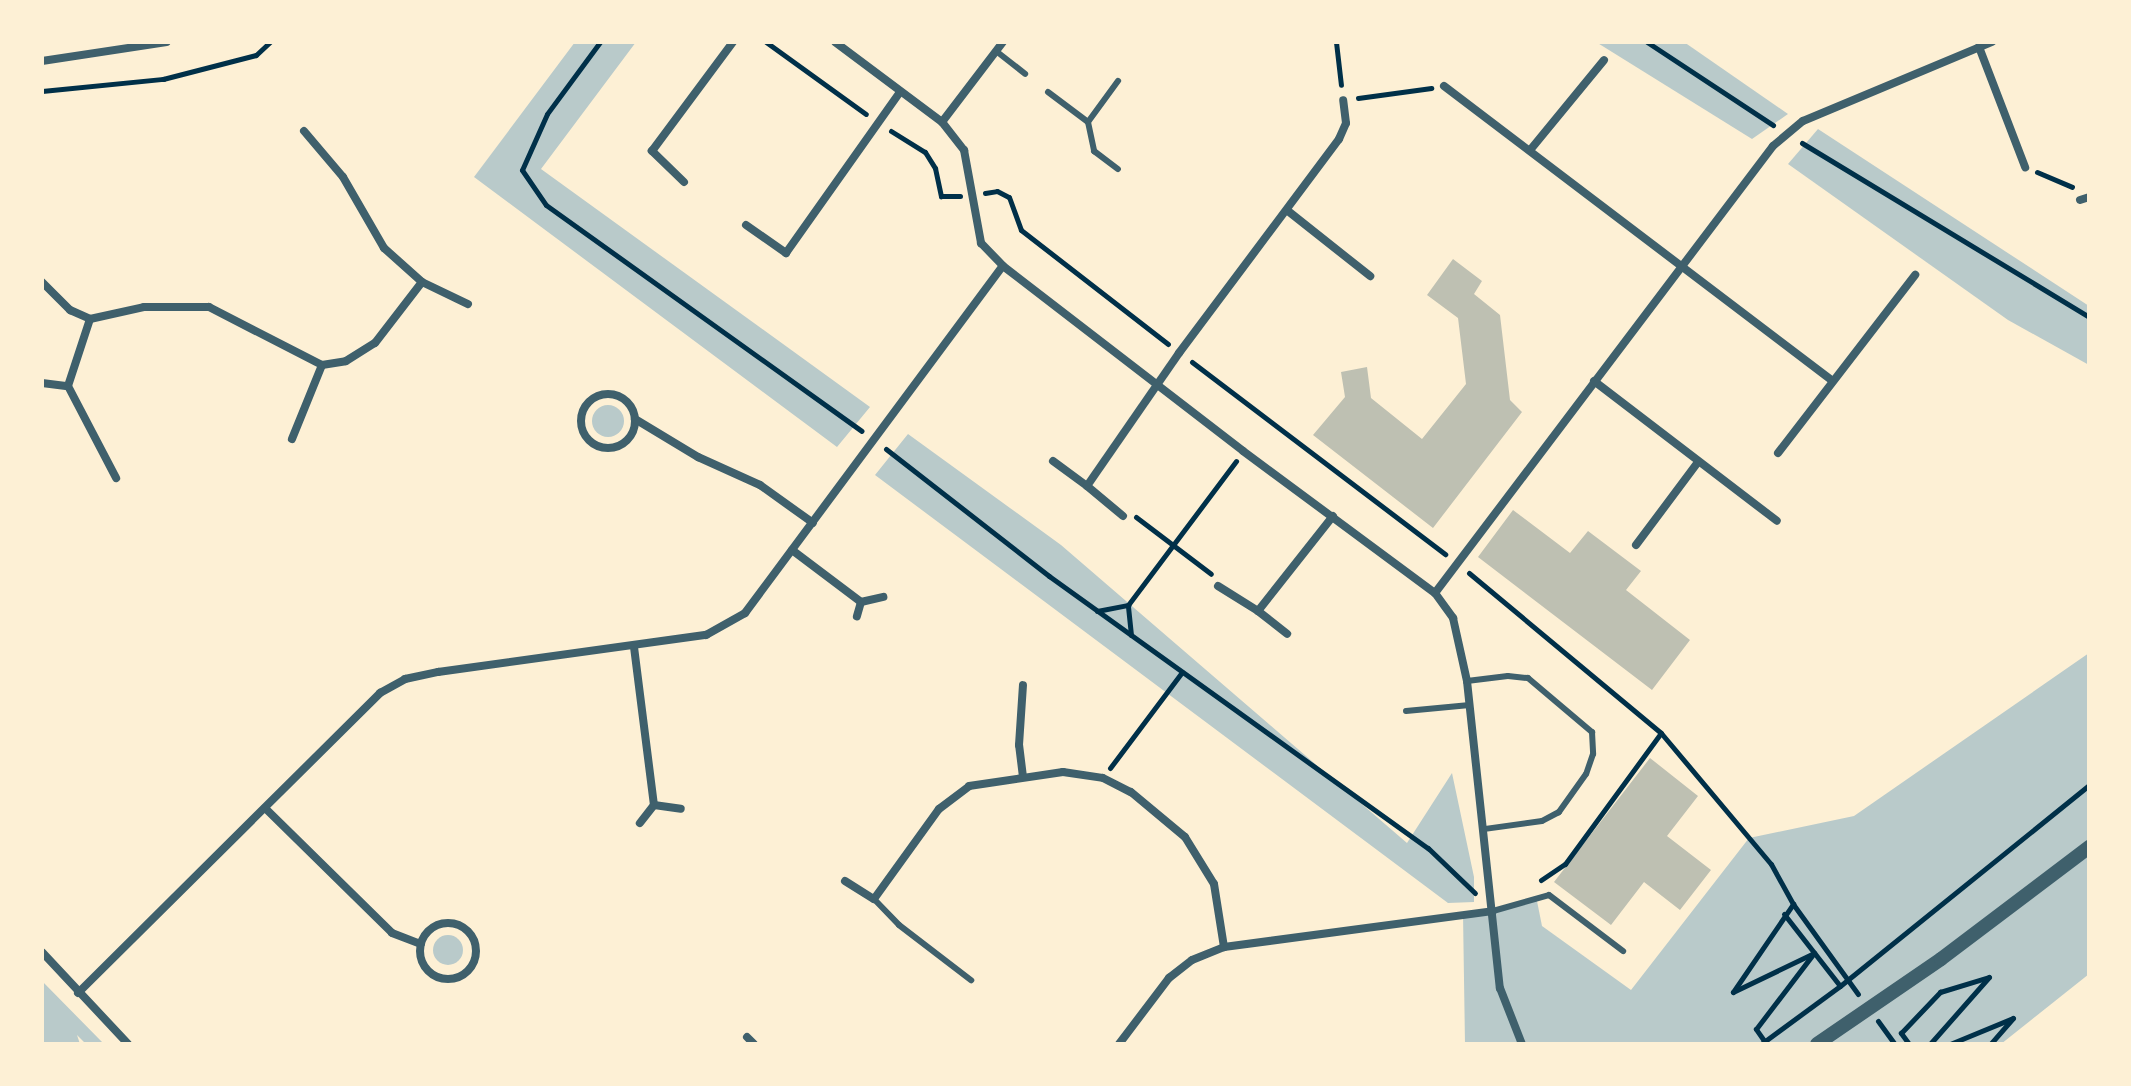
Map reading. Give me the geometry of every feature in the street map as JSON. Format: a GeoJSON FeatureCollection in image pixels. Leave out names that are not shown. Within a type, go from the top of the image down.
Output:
{"type":"FeatureCollection","features":[{"type":"Feature","properties":{"kind":"street"},"geometry":{"type":"LineString","coordinates":[[42,61],[167,42]]}},
{"type":"Feature","properties":{"kind":"street"},"geometry":{"type":"LineString","coordinates":[[684,182],[652,151],[733,42]]}},
{"type":"Feature","properties":{"kind":"street"},"geometry":{"type":"LineString","coordinates":[[835,42],[942,122],[964,150],[981,243],[1003,266],[1243,451],[1435,593],[1453,618],[1467,681],[1500,988],[1522,1044]]}},
{"type":"Feature","properties":{"kind":"street"},"geometry":{"type":"LineString","coordinates":[[942,122],[1003,42]]}},
{"type":"Feature","properties":{"kind":"street"},"geometry":{"type":"LineString","coordinates":[[1435,593],[1773,146],[1803,121],[1992,42]]}},
{"type":"Feature","properties":{"kind":"street"},"geometry":{"type":"LineString","coordinates":[[1979,47],[2025,167]]}},
{"type":"Feature","properties":{"kind":"street"},"geometry":{"type":"LineString","coordinates":[[1531,149],[1604,60]]}},
{"type":"Feature","properties":{"kind":"street"},"geometry":{"type":"LineString","coordinates":[[1444,86],[1833,381]]}},
{"type":"Feature","properties":{"kind":"street"},"geometry":{"type":"LineString","coordinates":[[746,225],[786,253],[900,92]]}},
{"type":"Feature","properties":{"kind":"street"},"geometry":{"type":"LineString","coordinates":[[1087,486],[1179,353],[1339,139],[1346,123],[1343,100]]}},
{"type":"Feature","properties":{"kind":"street"},"geometry":{"type":"LineString","coordinates":[[304,131],[343,177],[384,248],[422,282],[468,304]]}},
{"type":"Feature","properties":{"kind":"street"},"geometry":{"type":"LineString","coordinates":[[1288,211],[1370,276]]}},
{"type":"Feature","properties":{"kind":"street"},"geometry":{"type":"LineString","coordinates":[[78,993],[380,693],[405,679],[438,672],[706,635],[745,613],[1003,266]]}},
{"type":"Feature","properties":{"kind":"street"},"geometry":{"type":"LineString","coordinates":[[1778,453],[1915,275]]}},
{"type":"Feature","properties":{"kind":"street"},"geometry":{"type":"LineString","coordinates":[[42,282],[70,310],[90,319],[144,307],[209,307],[322,365],[346,361],[375,343],[422,282]]}},
{"type":"Feature","properties":{"kind":"street"},"geometry":{"type":"LineString","coordinates":[[90,319],[68,386],[116,478]]}},
{"type":"Feature","properties":{"kind":"street"},"geometry":{"type":"LineString","coordinates":[[292,439],[322,365]]}},
{"type":"Feature","properties":{"kind":"street"},"geometry":{"type":"LineString","coordinates":[[1594,381],[1777,521]]}},
{"type":"Feature","properties":{"kind":"street"},"geometry":{"type":"LineString","coordinates":[[42,383],[68,386]]}},
{"type":"Feature","properties":{"kind":"street"},"geometry":{"type":"LineString","coordinates":[[635,419],[631,436],[624,443],[607,449],[590,442],[581,426],[581,417],[589,402],[604,394],[628,403],[635,419],[698,457],[760,485],[813,523]]}},
{"type":"Feature","properties":{"kind":"street"},"geometry":{"type":"LineString","coordinates":[[1053,461],[1123,516]]}},
{"type":"Feature","properties":{"kind":"street"},"geometry":{"type":"LineString","coordinates":[[1636,545],[1698,462]]}},
{"type":"Feature","properties":{"kind":"street"},"geometry":{"type":"LineString","coordinates":[[1258,611],[1333,516]]}},
{"type":"Feature","properties":{"kind":"street"},"geometry":{"type":"LineString","coordinates":[[792,550],[861,602],[883,597]]}},
{"type":"Feature","properties":{"kind":"street"},"geometry":{"type":"LineString","coordinates":[[1218,586],[1287,634]]}},
{"type":"Feature","properties":{"kind":"street"},"geometry":{"type":"LineString","coordinates":[[857,616],[861,602]]}},
{"type":"Feature","properties":{"kind":"street"},"geometry":{"type":"LineString","coordinates":[[634,647],[654,805],[640,823]]}},
{"type":"Feature","properties":{"kind":"street"},"geometry":{"type":"LineString","coordinates":[[1023,685],[1019,745],[1023,777]]}},
{"type":"Feature","properties":{"kind":"street"},"geometry":{"type":"LineString","coordinates":[[845,881],[874,899],[939,809],[969,786],[1063,772],[1103,778],[1131,792],[1185,837],[1214,884],[1224,947]]}},
{"type":"Feature","properties":{"kind":"street"},"geometry":{"type":"LineString","coordinates":[[654,805],[681,809]]}},
{"type":"Feature","properties":{"kind":"street"},"geometry":{"type":"LineString","coordinates":[[265,808],[392,933],[421,944]]}},
{"type":"Feature","properties":{"kind":"street"},"geometry":{"type":"LineString","coordinates":[[1817,1044],[1941,959],[2089,847]]}},
{"type":"Feature","properties":{"kind":"street"},"geometry":{"type":"LineString","coordinates":[[1119,1044],[1169,978],[1192,960],[1224,947],[1493,911]]}},
{"type":"Feature","properties":{"kind":"street"},"geometry":{"type":"LineString","coordinates":[[450,923],[467,929],[473,937],[476,955],[468,971],[443,979],[427,969],[420,953],[421,944],[431,928],[450,923]]}},
{"type":"Feature","properties":{"kind":"street"},"geometry":{"type":"LineString","coordinates":[[42,952],[128,1044]]}},
{"type":"Feature","properties":{"kind":"lane"},"geometry":{"type":"LineString","coordinates":[[996,51],[1025,74]]}},
{"type":"Feature","properties":{"kind":"lane"},"geometry":{"type":"LineString","coordinates":[[1088,122],[1118,81]]}},
{"type":"Feature","properties":{"kind":"lane"},"geometry":{"type":"LineString","coordinates":[[1048,92],[1088,122],[1094,151],[1118,169]]}},
{"type":"Feature","properties":{"kind":"lane"},"geometry":{"type":"LineString","coordinates":[[1467,681],[1508,676],[1528,678],[1592,732],[1593,754],[1586,774],[1559,812],[1542,821],[1484,829]]}},
{"type":"Feature","properties":{"kind":"lane"},"geometry":{"type":"LineString","coordinates":[[1406,711],[1470,705]]}},
{"type":"Feature","properties":{"kind":"lane"},"geometry":{"type":"LineString","coordinates":[[1493,911],[1549,895],[1623,951]]}},
{"type":"Feature","properties":{"kind":"lane"},"geometry":{"type":"LineString","coordinates":[[874,899],[899,925],[971,980]]}},
{"type":"Feature","properties":{"kind":"path"},"geometry":{"type":"LineString","coordinates":[[42,91],[163,79],[256,55],[270,42]]}},
{"type":"Feature","properties":{"kind":"path"},"geometry":{"type":"LineString","coordinates":[[600,42],[547,114],[522,170],[546,205],[874,440],[1096,611],[1428,848],[1493,911]]}},
{"type":"Feature","properties":{"kind":"path"},"geometry":{"type":"LineString","coordinates":[[766,42],[925,152],[935,168],[941,196],[973,196],[997,191],[1009,197],[1021,230],[1457,563],[1661,733],[1771,864],[1793,904],[1867,1006]]}},
{"type":"Feature","properties":{"kind":"path"},"geometry":{"type":"LineString","coordinates":[[1336,42],[1343,100],[1444,86]]}},
{"type":"Feature","properties":{"kind":"path"},"geometry":{"type":"LineString","coordinates":[[1647,42],[1788,134],[2089,317]]}},
{"type":"Feature","properties":{"kind":"path"},"geometry":{"type":"LineString","coordinates":[[2025,167],[2076,188]]}},
{"type":"Feature","properties":{"kind":"path"},"geometry":{"type":"LineString","coordinates":[[1131,636],[1128,605],[1243,451]]}},
{"type":"Feature","properties":{"kind":"path"},"geometry":{"type":"LineString","coordinates":[[1123,516],[1135,516],[1174,543],[1216,579],[1218,586]]}},
{"type":"Feature","properties":{"kind":"path"},"geometry":{"type":"LineString","coordinates":[[1096,611],[1128,605]]}},
{"type":"Feature","properties":{"kind":"path"},"geometry":{"type":"LineString","coordinates":[[1103,778],[1182,672]]}},
{"type":"Feature","properties":{"kind":"path"},"geometry":{"type":"LineString","coordinates":[[1529,887],[1565,864],[1661,733]]}},
{"type":"Feature","properties":{"kind":"path"},"geometry":{"type":"LineString","coordinates":[[1814,953],[1756,1029],[1763,1043],[1840,986],[2089,785]]}},
{"type":"Feature","properties":{"kind":"path"},"geometry":{"type":"LineString","coordinates":[[1793,904],[1733,992],[1814,953]]}},
{"type":"Feature","properties":{"kind":"path"},"geometry":{"type":"LineString","coordinates":[[1784,914],[1840,986]]}},
{"type":"Feature","properties":{"kind":"path"},"geometry":{"type":"LineString","coordinates":[[1909,1044],[1901,1033],[1940,992],[1989,977],[1930,1044]]}},
{"type":"Feature","properties":{"kind":"path"},"geometry":{"type":"LineString","coordinates":[[1950,1044],[2013,1018],[1990,1044]]}},
{"type":"Feature","properties":{"kind":"path"},"geometry":{"type":"LineString","coordinates":[[1877,1019],[1895,1044]]}},
{"type":"Feature","properties":{"kind":"shaded area"},"geometry":{"type":"Polygon","coordinates":[[[575,42],[636,42],[541,169],[870,407],[837,447],[474,177],[575,42]]]}},
{"type":"Feature","properties":{"kind":"shaded area"},"geometry":{"type":"Polygon","coordinates":[[[1596,42],[1684,42],[1788,114],[1752,139],[1596,42]]]}},
{"type":"Feature","properties":{"kind":"shaded area"},"geometry":{"type":"Polygon","coordinates":[[[1818,129],[2089,306],[2089,365],[2008,320],[1788,164],[1818,129]]]}},
{"type":"Feature","properties":{"kind":"shaded area"},"geometry":{"type":"Polygon","coordinates":[[[608,405],[619,410],[624,421],[619,432],[608,437],[597,432],[592,421],[597,410],[608,405]]]}},
{"type":"Feature","properties":{"kind":"shaded area"},"geometry":{"type":"Polygon","coordinates":[[[908,434],[1061,545],[1407,843],[1452,773],[1474,877],[1474,902],[1448,903],[875,475],[908,434]]]}},
{"type":"Feature","properties":{"kind":"shaded area"},"geometry":{"type":"Polygon","coordinates":[[[2089,653],[2089,974],[2001,1044],[1465,1044],[1463,914],[1493,911],[1536,896],[1542,926],[1631,990],[1749,838],[1854,816],[2089,653]]]}},
{"type":"Feature","properties":{"kind":"shaded area"},"geometry":{"type":"Polygon","coordinates":[[[448,935],[454,936],[462,944],[462,956],[454,964],[448,965],[442,964],[434,956],[433,950],[434,944],[442,936],[448,935]]]}},
{"type":"Feature","properties":{"kind":"shaded area"},"geometry":{"type":"Polygon","coordinates":[[[42,981],[103,1044],[86,1044],[77,1035],[80,1044],[42,1044],[42,981]]]}},
{"type":"Feature","properties":{"kind":"building"},"geometry":{"type":"Polygon","coordinates":[[[1453,259],[1482,281],[1474,294],[1500,315],[1510,400],[1522,412],[1433,528],[1313,435],[1345,397],[1341,372],[1367,367],[1371,398],[1422,439],[1466,384],[1458,318],[1427,295],[1453,259]]]}},
{"type":"Feature","properties":{"kind":"building"},"geometry":{"type":"Polygon","coordinates":[[[1513,510],[1570,553],[1588,531],[1641,571],[1626,590],[1690,640],[1652,690],[1478,557],[1513,510]]]}},
{"type":"Feature","properties":{"kind":"building"},"geometry":{"type":"Polygon","coordinates":[[[1650,758],[1698,796],[1667,836],[1711,870],[1680,910],[1644,882],[1611,925],[1554,882],[1650,758]]]}}]}
